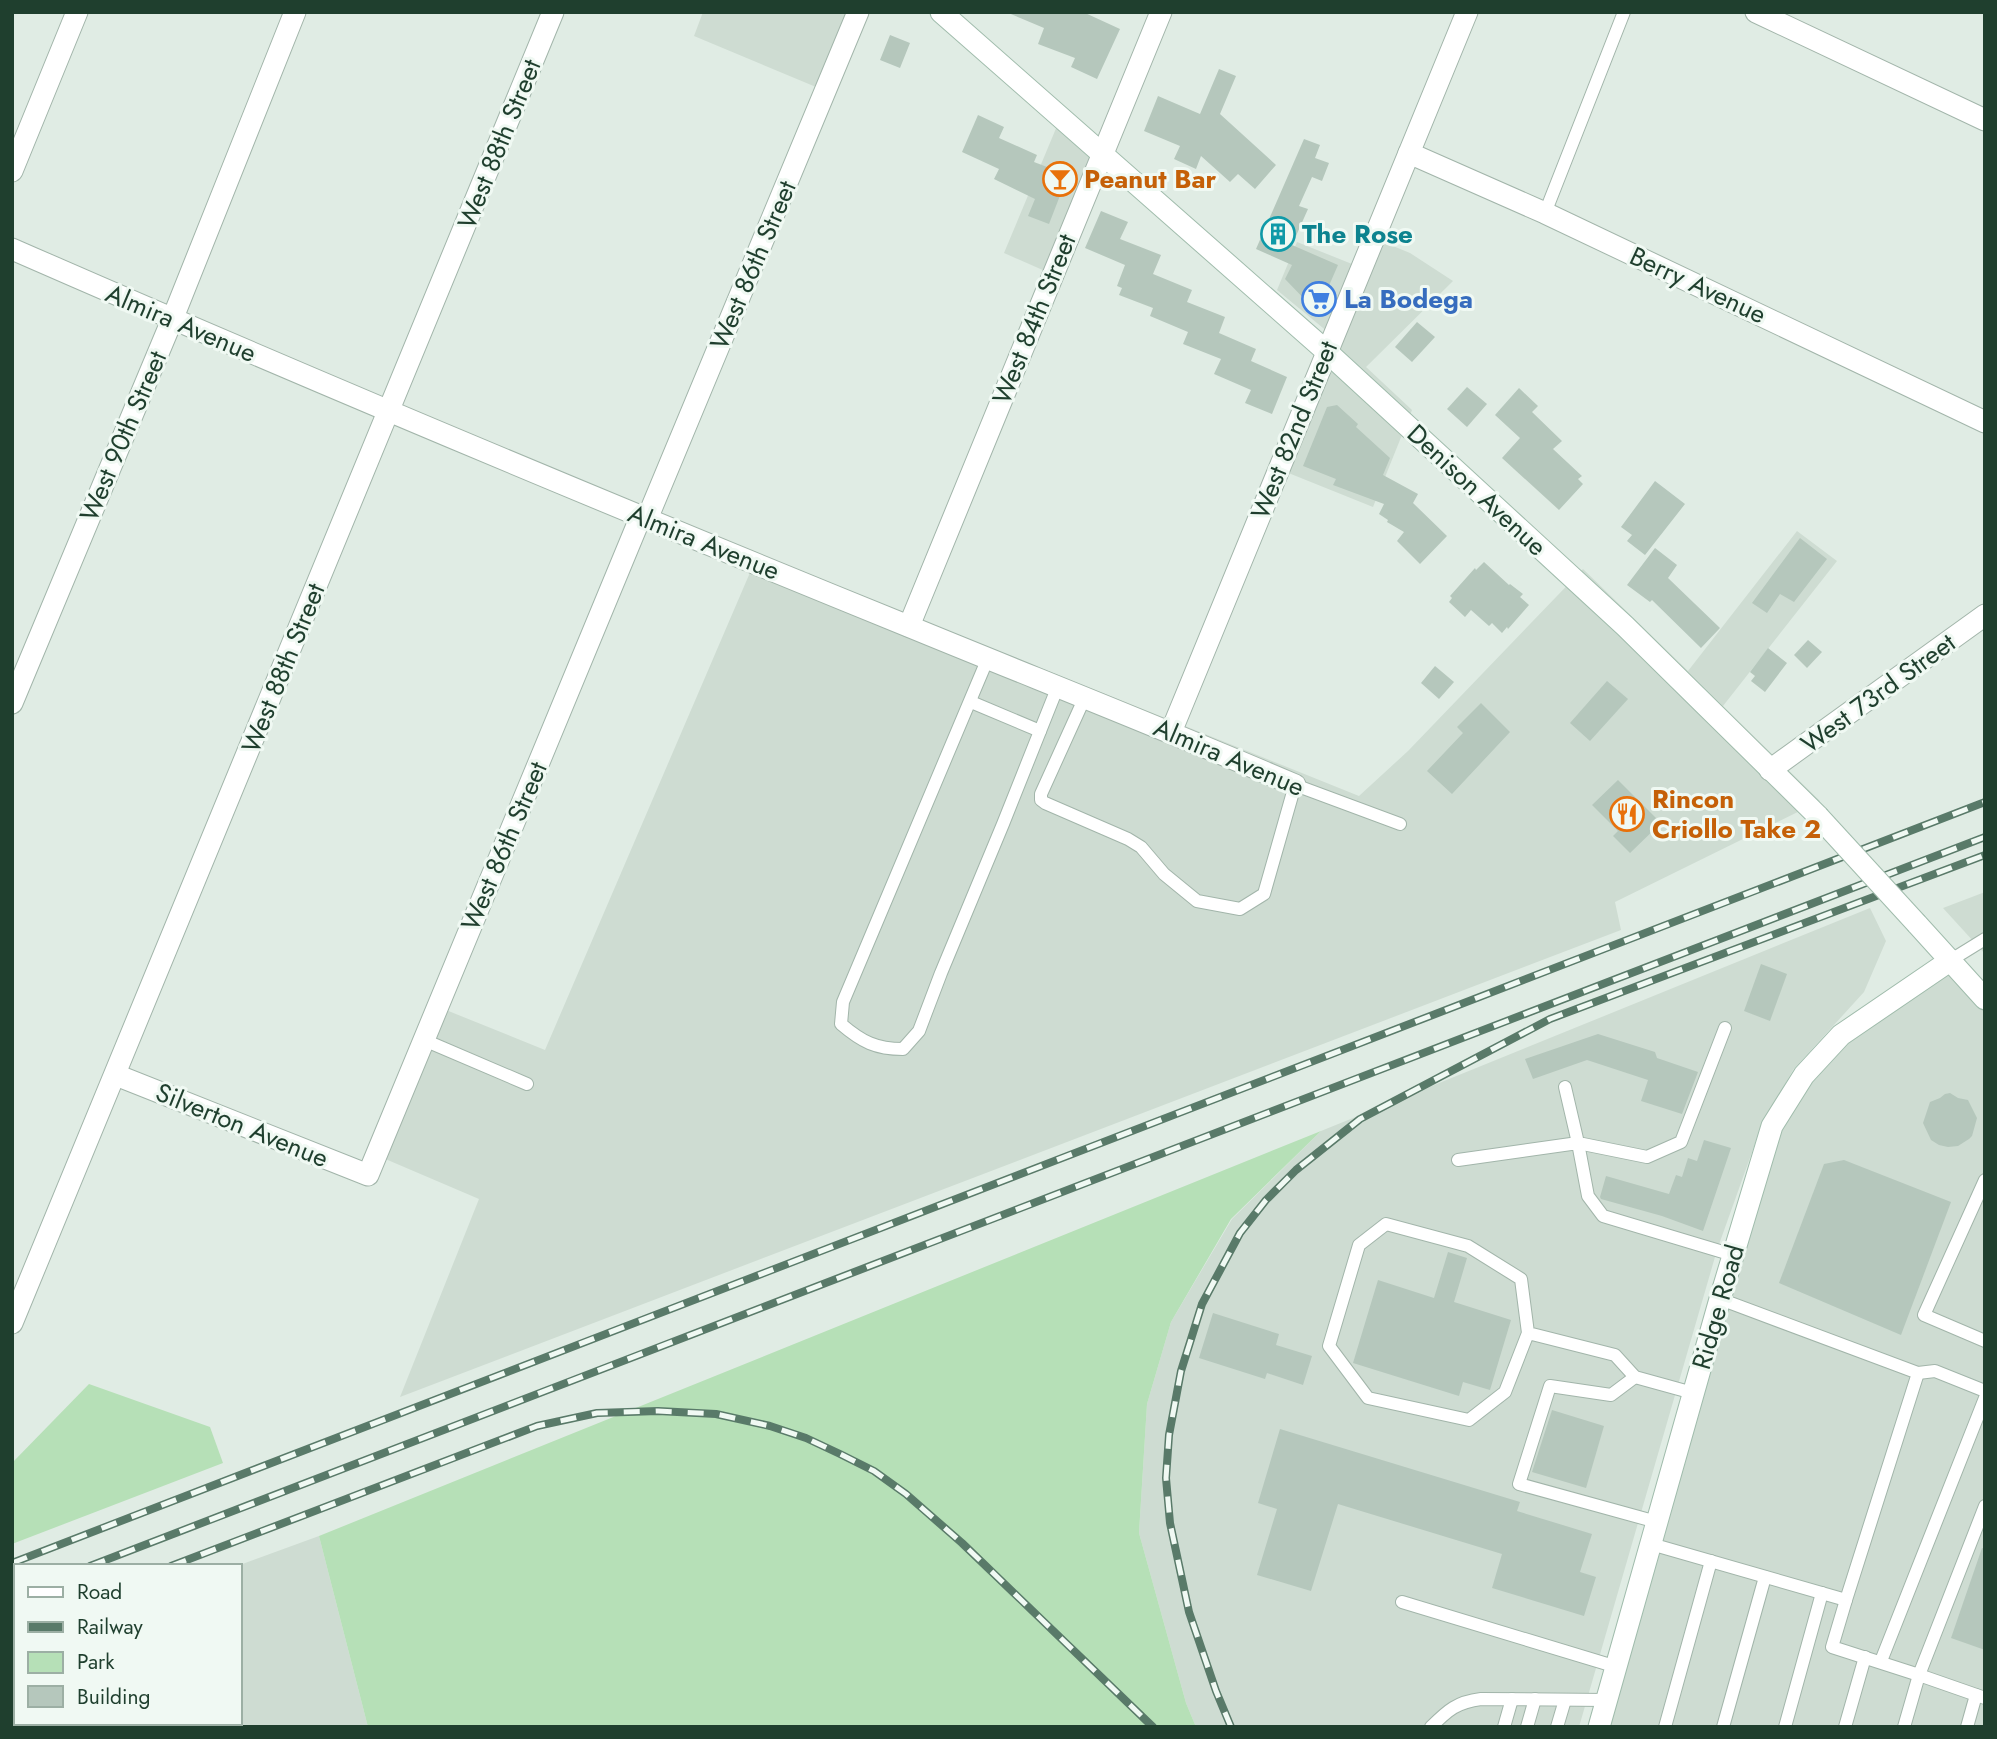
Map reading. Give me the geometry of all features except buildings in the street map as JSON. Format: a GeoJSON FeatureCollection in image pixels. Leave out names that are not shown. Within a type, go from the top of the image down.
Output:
{"type":"FeatureCollection","features":[{"type":"Feature","properties":{"kind":"street"},"geometry":{"type":"LineString","coordinates":[[12,171],[77,12]]}},
{"type":"Feature","properties":{"kind":"street","name":"West 90th Street"},"geometry":{"type":"LineString","coordinates":[[12,703],[172,320],[295,12]]}},
{"type":"Feature","properties":{"kind":"street","name":"West 88th Street"},"geometry":{"type":"LineString","coordinates":[[12,1323],[553,12]]}},
{"type":"Feature","properties":{"kind":"street","name":"West 86th Street"},"geometry":{"type":"LineString","coordinates":[[368,1175],[858,12]]}},
{"type":"Feature","properties":{"kind":"street","name":"Denison Avenue"},"geometry":{"type":"LineString","coordinates":[[941,12],[1326,351],[1625,626],[1818,816],[1985,999]]}},
{"type":"Feature","properties":{"kind":"street","name":"West 84th Street"},"geometry":{"type":"LineString","coordinates":[[909,626],[1161,12]]}},
{"type":"Feature","properties":{"kind":"street","name":"West 82nd Street"},"geometry":{"type":"LineString","coordinates":[[1171,732],[1467,12]]}},
{"type":"Feature","properties":{"kind":"street"},"geometry":{"type":"LineString","coordinates":[[1756,12],[1985,120]]}},
{"type":"Feature","properties":{"kind":"street","name":"Berry Avenue"},"geometry":{"type":"LineString","coordinates":[[1409,153],[1545,213],[1985,422]]}},
{"type":"Feature","properties":{"kind":"street","name":"Almira Avenue"},"geometry":{"type":"LineString","coordinates":[[12,249],[389,411],[1295,785]]}},
{"type":"Feature","properties":{"kind":"street","name":"West 73rd Street"},"geometry":{"type":"LineString","coordinates":[[1770,770],[1985,615]]}},
{"type":"Feature","properties":{"kind":"street","name":"Ridge Road"},"geometry":{"type":"LineString","coordinates":[[1599,1727],[1720,1299],[1772,1126],[1804,1075],[1841,1035],[1951,960]]}},
{"type":"Feature","properties":{"kind":"street","name":"Silverton Avenue"},"geometry":{"type":"LineString","coordinates":[[116,1075],[368,1175]]}},
{"type":"Feature","properties":{"kind":"lane"},"geometry":{"type":"LineString","coordinates":[[1545,213],[1624,12]]}},
{"type":"Feature","properties":{"kind":"lane"},"geometry":{"type":"LineString","coordinates":[[988,658],[843,1002],[841,1024],[858,1039],[884,1049],[903,1049],[919,1031],[1058,686]]}},
{"type":"Feature","properties":{"kind":"lane"},"geometry":{"type":"LineString","coordinates":[[1084,697],[1041,794],[1041,800],[1141,847],[1164,874],[1197,901],[1240,909],[1264,894],[1295,785]]}},
{"type":"Feature","properties":{"kind":"lane"},"geometry":{"type":"LineString","coordinates":[[971,702],[1040,730]]}},
{"type":"Feature","properties":{"kind":"lane","name":"Almira Avenue"},"geometry":{"type":"LineString","coordinates":[[1295,785],[1400,824]]}},
{"type":"Feature","properties":{"kind":"lane"},"geometry":{"type":"LineString","coordinates":[[1951,960],[1985,939]]}},
{"type":"Feature","properties":{"kind":"lane"},"geometry":{"type":"LineString","coordinates":[[1458,1160],[1578,1143],[1647,1157],[1681,1142],[1725,1028]]}},
{"type":"Feature","properties":{"kind":"lane"},"geometry":{"type":"LineString","coordinates":[[424,1040],[527,1084]]}},
{"type":"Feature","properties":{"kind":"lane"},"geometry":{"type":"LineString","coordinates":[[1565,1087],[1588,1196],[1603,1216],[1733,1255]]}},
{"type":"Feature","properties":{"kind":"lane"},"geometry":{"type":"LineString","coordinates":[[1985,1180],[1924,1315],[1985,1341]]}},
{"type":"Feature","properties":{"kind":"lane"},"geometry":{"type":"LineString","coordinates":[[1386,1224],[1468,1246],[1521,1279],[1528,1333],[1505,1392],[1469,1420],[1368,1398],[1329,1346],[1359,1245],[1386,1224]]}},
{"type":"Feature","properties":{"kind":"lane"},"geometry":{"type":"LineString","coordinates":[[1720,1299],[1918,1373],[1935,1371],[1985,1391]]}},
{"type":"Feature","properties":{"kind":"lane"},"geometry":{"type":"LineString","coordinates":[[1528,1333],[1615,1355],[1634,1377],[1693,1394]]}},
{"type":"Feature","properties":{"kind":"lane"},"geometry":{"type":"LineString","coordinates":[[1918,1373],[1832,1647],[1881,1661],[1980,1697],[1967,1727]]}},
{"type":"Feature","properties":{"kind":"lane"},"geometry":{"type":"LineString","coordinates":[[1634,1377],[1611,1395],[1550,1386],[1519,1484],[1657,1522]]}},
{"type":"Feature","properties":{"kind":"lane"},"geometry":{"type":"LineString","coordinates":[[1881,1661],[1985,1398]]}},
{"type":"Feature","properties":{"kind":"lane"},"geometry":{"type":"LineString","coordinates":[[1904,1727],[1919,1675],[1985,1506]]}},
{"type":"Feature","properties":{"kind":"lane"},"geometry":{"type":"LineString","coordinates":[[1651,1544],[1846,1600]]}},
{"type":"Feature","properties":{"kind":"lane"},"geometry":{"type":"LineString","coordinates":[[1665,1727],[1711,1561]]}},
{"type":"Feature","properties":{"kind":"lane"},"geometry":{"type":"LineString","coordinates":[[1723,1727],[1765,1577]]}},
{"type":"Feature","properties":{"kind":"lane"},"geometry":{"type":"LineString","coordinates":[[1785,1727],[1822,1593]]}},
{"type":"Feature","properties":{"kind":"lane"},"geometry":{"type":"LineString","coordinates":[[1402,1602],[1616,1667]]}},
{"type":"Feature","properties":{"kind":"lane"},"geometry":{"type":"LineString","coordinates":[[1845,1727],[1865,1657]]}},
{"type":"Feature","properties":{"kind":"lane"},"geometry":{"type":"LineString","coordinates":[[1504,1727],[1512,1699]]}},
{"type":"Feature","properties":{"kind":"lane"},"geometry":{"type":"LineString","coordinates":[[1527,1727],[1535,1699]]}},
{"type":"Feature","properties":{"kind":"lane"},"geometry":{"type":"LineString","coordinates":[[1557,1727],[1565,1700]]}},
{"type":"Feature","properties":{"kind":"lane"},"geometry":{"type":"LineString","coordinates":[[1432,1727],[1455,1706],[1466,1701],[1607,1700]]}},
{"type":"Feature","properties":{"kind":"shaded area"},"geometry":{"type":"Polygon","coordinates":[[[703,12],[846,12],[816,87],[694,36],[703,12]]]}},
{"type":"Feature","properties":{"kind":"shaded area"},"geometry":{"type":"Polygon","coordinates":[[[1057,126],[1092,157],[1045,271],[1004,253],[1057,126]]]}},
{"type":"Feature","properties":{"kind":"shaded area"},"geometry":{"type":"Polygon","coordinates":[[[1364,234],[1410,253],[1453,281],[1366,367],[1412,410],[1373,507],[1286,472],[1340,342],[1277,290],[1297,242],[1352,264],[1364,234]]]}},
{"type":"Feature","properties":{"kind":"shaded area"},"geometry":{"type":"Polygon","coordinates":[[[1797,531],[1837,561],[1723,706],[1820,801],[1615,902],[1621,930],[400,1397],[479,1199],[383,1158],[446,1010],[545,1050],[758,554],[1359,796],[1408,751],[1583,569],[1688,671],[1797,531]]]}},
{"type":"Feature","properties":{"kind":"shaded area"},"geometry":{"type":"Polygon","coordinates":[[[1985,892],[1985,954],[1943,908],[1985,892]]]}},
{"type":"Feature","properties":{"kind":"shaded area"},"geometry":{"type":"Polygon","coordinates":[[[1870,908],[1886,941],[1864,992],[1793,1070],[1761,1127],[1717,1250],[1579,1727],[1196,1727],[1186,1703],[1139,1533],[1147,1404],[1171,1322],[1232,1219],[1321,1131],[1870,908]]]}},
{"type":"Feature","properties":{"kind":"shaded area"},"geometry":{"type":"Polygon","coordinates":[[[1951,960],[1985,999],[1985,1727],[1599,1727],[1764,1150],[1804,1075],[1951,960]]]}},
{"type":"Feature","properties":{"kind":"shaded area"},"geometry":{"type":"Polygon","coordinates":[[[319,1536],[368,1727],[12,1727],[14,1646],[14,1725],[242,1725],[242,1564],[319,1536]]]}},
{"type":"Feature","properties":{"kind":"green space"},"geometry":{"type":"Polygon","coordinates":[[[1321,1131],[1231,1219],[1171,1322],[1147,1404],[1139,1533],[1186,1703],[1196,1727],[368,1727],[319,1536],[1321,1131]]]}},
{"type":"Feature","properties":{"kind":"green space"},"geometry":{"type":"Polygon","coordinates":[[[89,1384],[210,1427],[223,1463],[12,1544],[12,1463],[89,1384]]]}},
{"type":"Feature","properties":{"kind":"railway"},"geometry":{"type":"LineString","coordinates":[[12,1563],[1985,802]]}},
{"type":"Feature","properties":{"kind":"railway"},"geometry":{"type":"LineString","coordinates":[[95,1564],[1985,837]]}},
{"type":"Feature","properties":{"kind":"railway"},"geometry":{"type":"LineString","coordinates":[[1231,1727],[1189,1612],[1170,1523],[1166,1478],[1169,1435],[1181,1371],[1202,1304],[1240,1233],[1266,1200],[1296,1170],[1360,1119],[1550,1019],[1985,855]]}},
{"type":"Feature","properties":{"kind":"railway"},"geometry":{"type":"LineString","coordinates":[[176,1564],[537,1426],[597,1413],[658,1411],[716,1414],[770,1426],[806,1438],[874,1471],[906,1494],[962,1543],[1153,1727]]}},
{"type":"Feature","properties":{"kind":"place","name":"Peanut Bar"},"geometry":{"type":"Point","coordinates":[1060,179]}},
{"type":"Feature","properties":{"kind":"place","name":"The Rose"},"geometry":{"type":"Point","coordinates":[1278,234]}},
{"type":"Feature","properties":{"kind":"place","name":"La Bodega"},"geometry":{"type":"Point","coordinates":[1319,299]}},
{"type":"Feature","properties":{"kind":"place","name":"Rincon Criollo Take 2"},"geometry":{"type":"Point","coordinates":[1627,814]}}]}
